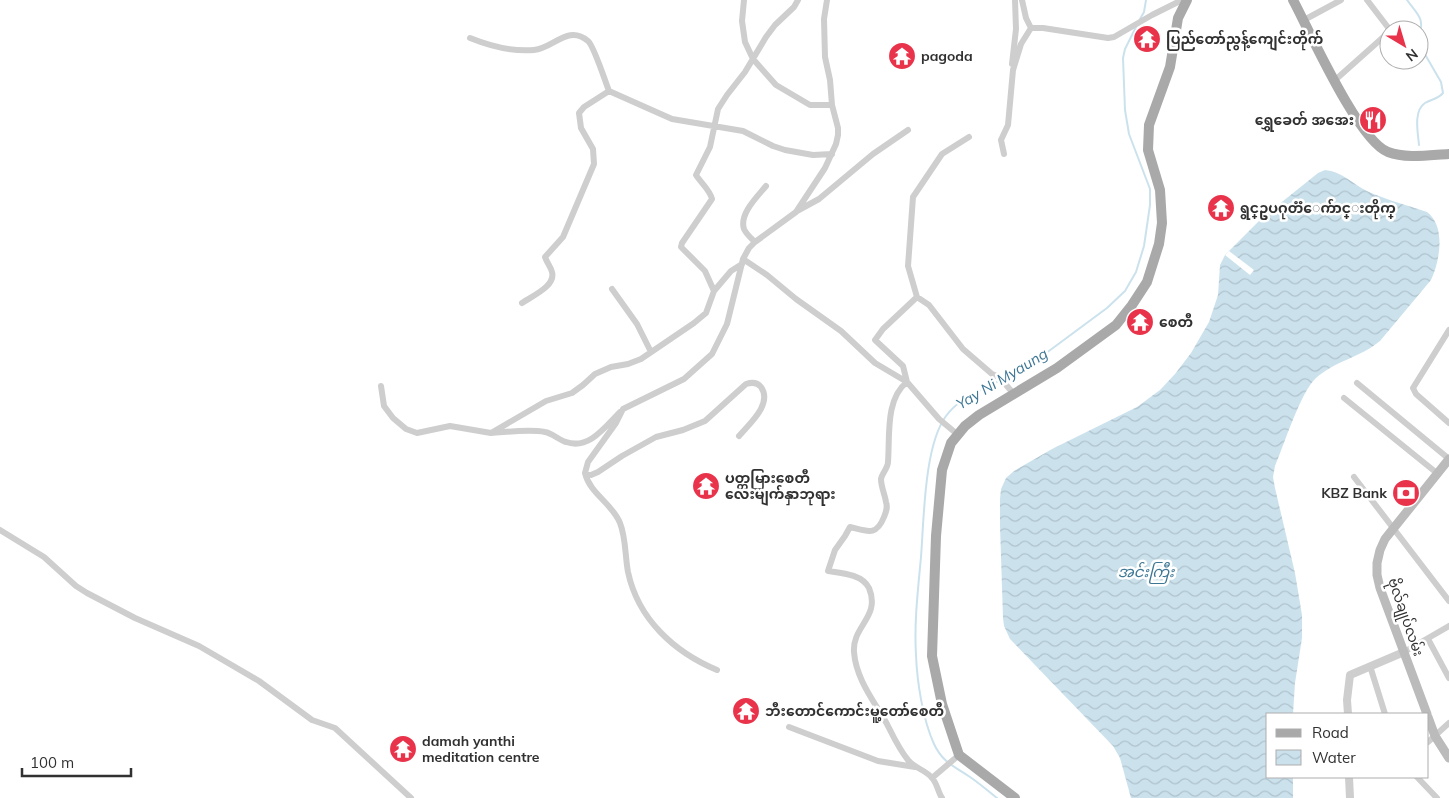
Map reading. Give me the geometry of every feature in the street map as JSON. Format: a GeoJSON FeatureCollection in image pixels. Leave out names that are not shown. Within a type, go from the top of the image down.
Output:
{"type":"FeatureCollection","features":[{"type":"Feature","properties":{"kind":"main road"},"geometry":{"type":"LineString","coordinates":[[1015,798],[955,759],[942,704],[932,656],[942,470],[947,454],[957,434],[979,415],[1075,356],[1116,325],[1132,305],[1146,282],[1158,244],[1162,223],[1160,190],[1148,150],[1149,125],[1170,68],[1178,18],[1187,0]]}},
{"type":"Feature","properties":{"kind":"main road"},"geometry":{"type":"LineString","coordinates":[[1293,0],[1334,81],[1367,134],[1380,148],[1387,152],[1407,155],[1449,154]]}},
{"type":"Feature","properties":{"kind":"main road","name":"ဗိုလ်‌ချုပ်‌လမ်း"},"geometry":{"type":"LineString","coordinates":[[1426,713],[1380,588],[1377,563],[1380,550],[1393,528],[1449,459]]}},
{"type":"Feature","properties":{"kind":"main road","name":"ဗိုလ်‌ချုပ်‌လမ်း"},"geometry":{"type":"LineString","coordinates":[[1431,739],[1449,758]]}},
{"type":"Feature","properties":{"kind":"street"},"geometry":{"type":"LineString","coordinates":[[744,0],[742,21],[745,42],[752,59],[776,84],[810,105],[832,105]]}},
{"type":"Feature","properties":{"kind":"street"},"geometry":{"type":"LineString","coordinates":[[714,291],[705,271],[681,248],[682,243],[712,199],[711,194],[696,175],[710,147],[718,110],[775,25],[790,12],[798,0]]}},
{"type":"Feature","properties":{"kind":"street"},"geometry":{"type":"LineString","coordinates":[[796,212],[826,168],[838,136],[825,57],[824,18],[827,0]]}},
{"type":"Feature","properties":{"kind":"street"},"geometry":{"type":"LineString","coordinates":[[1013,70],[1016,29],[1014,0]]}},
{"type":"Feature","properties":{"kind":"street"},"geometry":{"type":"LineString","coordinates":[[1022,0],[1026,18],[1031,28]]}},
{"type":"Feature","properties":{"kind":"street"},"geometry":{"type":"LineString","coordinates":[[1031,28],[1043,28],[1108,38],[1120,34],[1182,0]]}},
{"type":"Feature","properties":{"kind":"street"},"geometry":{"type":"LineString","coordinates":[[1304,20],[1341,0]]}},
{"type":"Feature","properties":{"kind":"street"},"geometry":{"type":"LineString","coordinates":[[1367,0],[1382,20]]}},
{"type":"Feature","properties":{"kind":"street"},"geometry":{"type":"LineString","coordinates":[[1004,154],[1001,140],[1008,125],[1013,70],[1021,44],[1031,28]]}},
{"type":"Feature","properties":{"kind":"street"},"geometry":{"type":"LineString","coordinates":[[470,38],[503,49],[535,50],[570,34],[578,35],[589,41],[609,91],[672,118],[743,131],[785,150],[813,155],[832,154]]}},
{"type":"Feature","properties":{"kind":"street"},"geometry":{"type":"LineString","coordinates":[[1334,81],[1379,41]]}},
{"type":"Feature","properties":{"kind":"street"},"geometry":{"type":"LineString","coordinates":[[522,303],[550,284],[553,278],[552,271],[545,257],[562,237],[594,164],[593,149],[581,128],[579,113],[609,91]]}},
{"type":"Feature","properties":{"kind":"street"},"geometry":{"type":"LineString","coordinates":[[491,433],[546,401],[572,392],[595,374],[611,367],[641,359],[694,323],[706,312],[714,291],[731,271],[743,261],[755,242],[796,212],[819,199],[873,154],[908,130]]}},
{"type":"Feature","properties":{"kind":"street"},"geometry":{"type":"LineString","coordinates":[[969,137],[942,154],[913,197],[908,266],[917,297],[929,305],[963,349],[992,374],[999,377],[1014,394]]}},
{"type":"Feature","properties":{"kind":"street"},"geometry":{"type":"LineString","coordinates":[[755,242],[745,232],[743,227],[744,216],[766,186]]}},
{"type":"Feature","properties":{"kind":"street"},"geometry":{"type":"LineString","coordinates":[[743,261],[767,275],[796,299],[841,331],[875,363],[907,382],[939,419],[957,434]]}},
{"type":"Feature","properties":{"kind":"street"},"geometry":{"type":"LineString","coordinates":[[381,386],[384,406],[393,418],[406,429],[418,433],[450,426],[491,433],[546,432],[563,442],[580,444],[593,438],[623,409],[684,379],[712,354],[717,348],[727,324],[743,261]]}},
{"type":"Feature","properties":{"kind":"street"},"geometry":{"type":"LineString","coordinates":[[612,289],[637,324],[651,352]]}},
{"type":"Feature","properties":{"kind":"street"},"geometry":{"type":"LineString","coordinates":[[907,382],[903,366],[875,340],[883,329],[917,297]]}},
{"type":"Feature","properties":{"kind":"street"},"geometry":{"type":"LineString","coordinates":[[1449,330],[1413,388],[1416,394],[1449,423]]}},
{"type":"Feature","properties":{"kind":"street"},"geometry":{"type":"LineString","coordinates":[[585,473],[590,475],[598,472],[656,437],[683,430],[705,421],[746,384],[754,382],[763,390],[764,400],[756,417],[739,436]]}},
{"type":"Feature","properties":{"kind":"street"},"geometry":{"type":"LineString","coordinates":[[907,382],[896,393],[888,432],[888,466],[881,478],[887,510],[876,530],[871,532],[850,527],[835,550],[828,571],[858,578],[870,590],[872,607],[869,618],[860,629],[855,641],[854,651],[857,666],[867,694],[886,722],[898,746],[915,767],[932,778],[938,796]]}},
{"type":"Feature","properties":{"kind":"street"},"geometry":{"type":"LineString","coordinates":[[1357,383],[1449,459]]}},
{"type":"Feature","properties":{"kind":"street"},"geometry":{"type":"LineString","coordinates":[[1344,398],[1438,474]]}},
{"type":"Feature","properties":{"kind":"street"},"geometry":{"type":"LineString","coordinates":[[623,409],[616,423],[586,466],[585,473],[591,487],[612,508],[621,524],[630,579],[639,604],[647,618],[677,647],[697,662],[717,670]]}},
{"type":"Feature","properties":{"kind":"street"},"geometry":{"type":"LineString","coordinates":[[1354,477],[1449,601]]}},
{"type":"Feature","properties":{"kind":"street"},"geometry":{"type":"LineString","coordinates":[[0,530],[44,557],[76,586],[87,593],[135,618],[199,646],[259,682],[312,720],[335,728],[411,798]]}},
{"type":"Feature","properties":{"kind":"street"},"geometry":{"type":"LineString","coordinates":[[1348,713],[1347,700],[1350,675],[1404,652],[1449,626]]}},
{"type":"Feature","properties":{"kind":"street"},"geometry":{"type":"LineString","coordinates":[[1428,639],[1449,678]]}},
{"type":"Feature","properties":{"kind":"street"},"geometry":{"type":"LineString","coordinates":[[1370,666],[1385,713]]}},
{"type":"Feature","properties":{"kind":"street"},"geometry":{"type":"LineString","coordinates":[[1431,739],[1449,724]]}},
{"type":"Feature","properties":{"kind":"street"},"geometry":{"type":"LineString","coordinates":[[789,727],[878,761],[915,767]]}},
{"type":"Feature","properties":{"kind":"street"},"geometry":{"type":"LineString","coordinates":[[932,778],[955,759]]}},
{"type":"Feature","properties":{"kind":"street"},"geometry":{"type":"LineString","coordinates":[[1349,778],[1350,798]]}},
{"type":"Feature","properties":{"kind":"street"},"geometry":{"type":"LineString","coordinates":[[1418,778],[1436,798]]}},
{"type":"Feature","properties":{"kind":"water","name":"အင်းကြီး"},"geometry":{"type":"Polygon","coordinates":[[[1325,170],[1331,171],[1342,175],[1374,194],[1427,212],[1437,226],[1440,244],[1437,263],[1431,280],[1380,341],[1365,351],[1323,372],[1310,385],[1293,419],[1275,466],[1273,477],[1295,573],[1302,615],[1302,638],[1295,683],[1293,713],[1266,713],[1266,778],[1293,778],[1293,798],[1131,798],[1120,758],[1113,746],[1010,639],[1004,626],[1000,526],[1001,489],[1006,478],[1014,471],[1052,449],[1137,407],[1160,390],[1191,353],[1209,322],[1218,295],[1220,265],[1225,255],[1263,217],[1318,173],[1325,170]]]}},
{"type":"Feature","properties":{"kind":"pier"},"geometry":{"type":"Polygon","coordinates":[[[1229,251],[1254,270],[1250,275],[1225,255],[1229,251]]]}},
{"type":"Feature","properties":{"kind":"waterway","name":"Yay Ni Myaung"},"geometry":{"type":"LineString","coordinates":[[1140,19],[1144,12],[1146,0]]}},
{"type":"Feature","properties":{"kind":"waterway"},"geometry":{"type":"LineString","coordinates":[[1407,0],[1420,20]]}},
{"type":"Feature","properties":{"kind":"waterway","name":"Yay Ni Myaung"},"geometry":{"type":"LineString","coordinates":[[1003,378],[1030,365],[1107,308],[1125,291],[1136,272],[1144,246],[1150,205],[1150,189],[1129,134],[1125,110],[1123,58],[1125,49],[1136,27]]}},
{"type":"Feature","properties":{"kind":"waterway"},"geometry":{"type":"LineString","coordinates":[[1419,145],[1417,122],[1419,111],[1425,103],[1443,93],[1441,82],[1429,61]]}},
{"type":"Feature","properties":{"kind":"waterway","name":"Yay Ni Myaung"},"geometry":{"type":"LineString","coordinates":[[997,798],[945,760],[934,744],[919,689],[916,631],[924,504],[933,445],[946,416],[957,404],[999,381]]}},
{"type":"Feature","properties":{"kind":"place","name":"ပြည်‌‌တော်ညွန့်ကျေင်းတိုက်"},"geometry":{"type":"Point","coordinates":[1147,39]}},
{"type":"Feature","properties":{"kind":"place","name":"pagoda"},"geometry":{"type":"Point","coordinates":[902,56]}},
{"type":"Feature","properties":{"kind":"place","name":"ရွှေခေတ် အအေး"},"geometry":{"type":"Point","coordinates":[1373,120]}},
{"type":"Feature","properties":{"kind":"place","name":"ရွင္ဥပဂုတၱေက်ာင္းတိုက္"},"geometry":{"type":"Point","coordinates":[1221,208]}},
{"type":"Feature","properties":{"kind":"place","name":"စေတီ"},"geometry":{"type":"Point","coordinates":[1140,322]}},
{"type":"Feature","properties":{"kind":"place","name":"ပတ္တမြား‌စေတီ‌ လေးမျက်နှာဘုရား"},"geometry":{"type":"Point","coordinates":[706,486]}},
{"type":"Feature","properties":{"kind":"place","name":"KBZ Bank"},"geometry":{"type":"Point","coordinates":[1406,493]}},
{"type":"Feature","properties":{"kind":"place","name":"ဘီးတောင်ကောင်းမူ့တော်စေတီ"},"geometry":{"type":"Point","coordinates":[746,711]}},
{"type":"Feature","properties":{"kind":"place","name":"damah yanthi meditation centre"},"geometry":{"type":"Point","coordinates":[403,749]}}]}
